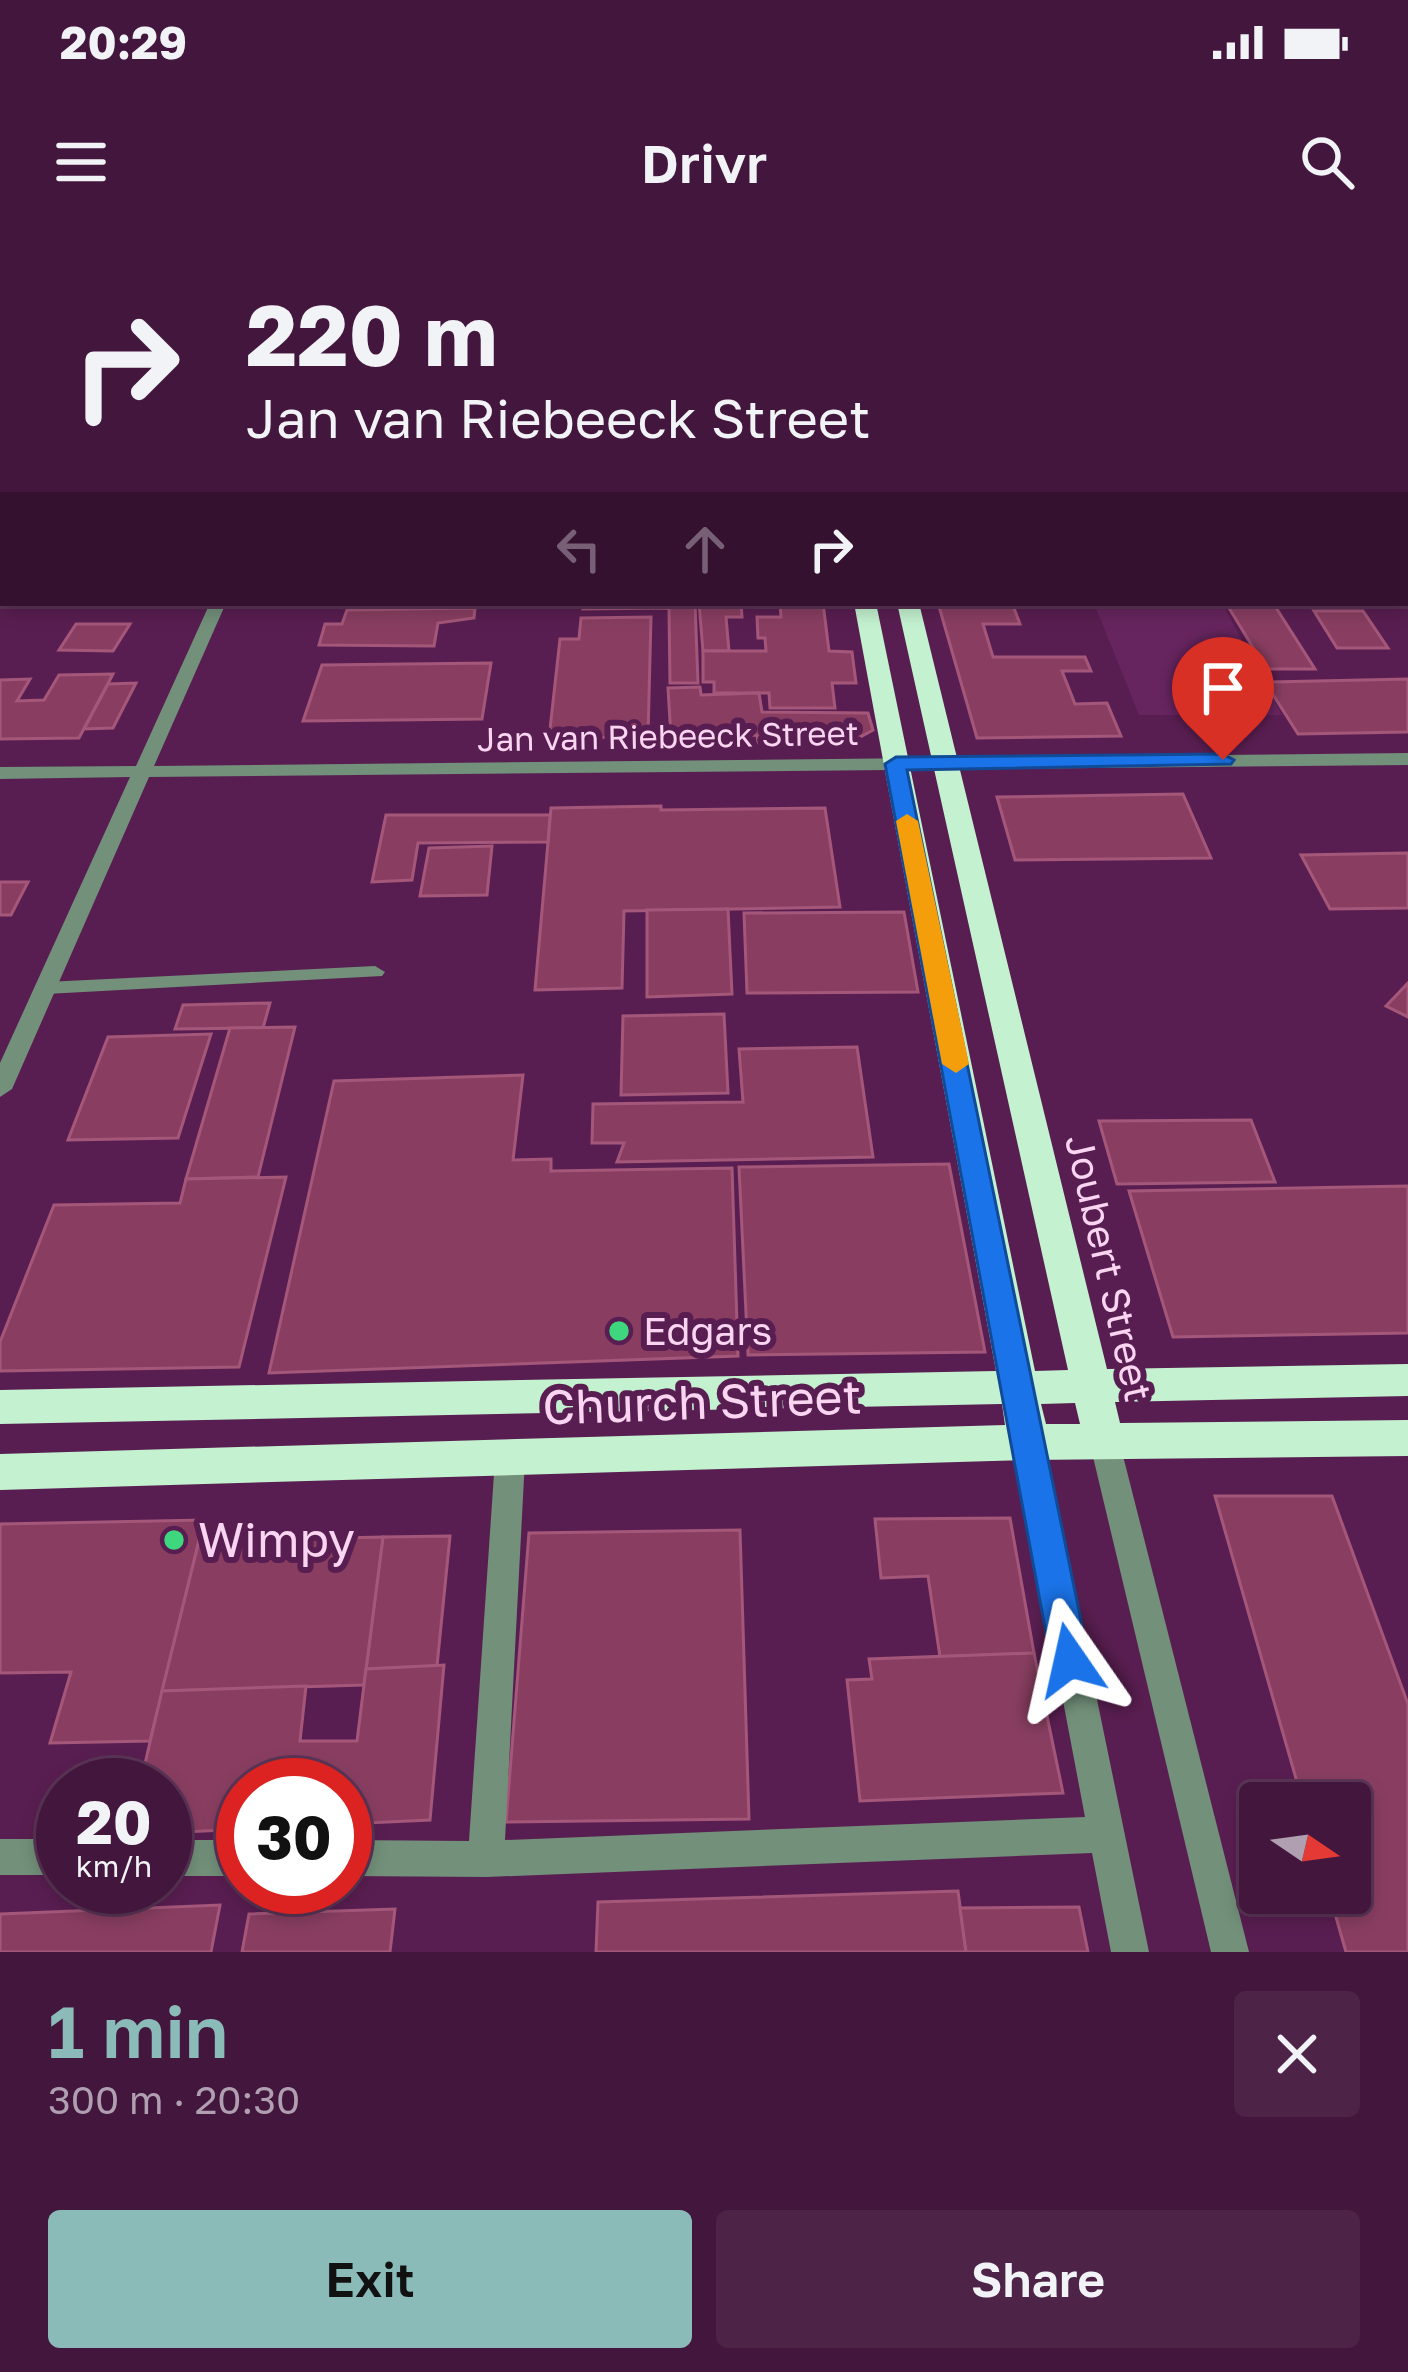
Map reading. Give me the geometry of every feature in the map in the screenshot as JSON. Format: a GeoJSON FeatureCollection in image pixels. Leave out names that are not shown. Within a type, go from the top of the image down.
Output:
{"type":"FeatureCollection","features":[{"type":"Feature","properties":{"kind":"highway"},"geometry":{"type":"LineString","coordinates":[[866,606],[1029,1442]]}},
{"type":"Feature","properties":{"kind":"highway","name":"Joubert Street"},"geometry":{"type":"LineString","coordinates":[[909,606],[1104,1440]]}},
{"type":"Feature","properties":{"kind":"highway","name":"Church Street"},"geometry":{"type":"LineString","coordinates":[[0,1407],[1408,1380]]}},
{"type":"Feature","properties":{"kind":"highway","name":"Church Street"},"geometry":{"type":"LineString","coordinates":[[0,1472],[1104,1440],[1408,1438]]}},
{"type":"Feature","properties":{"kind":"street"},"geometry":{"type":"LineString","coordinates":[[0,1089],[217,606]]}},
{"type":"Feature","properties":{"kind":"street","name":"Jan van Riebeeck Street"},"geometry":{"type":"LineString","coordinates":[[0,773],[1408,758]]}},
{"type":"Feature","properties":{"kind":"street","name":"Joubert Street"},"geometry":{"type":"LineString","coordinates":[[1104,1440],[1230,1952]]}},
{"type":"Feature","properties":{"kind":"street"},"geometry":{"type":"LineString","coordinates":[[1029,1442],[1130,1952]]}},
{"type":"Feature","properties":{"kind":"street"},"geometry":{"type":"LineString","coordinates":[[486,1858],[510,1459]]}},
{"type":"Feature","properties":{"kind":"street"},"geometry":{"type":"LineString","coordinates":[[372,1858],[486,1858],[1104,1834]]}},
{"type":"Feature","properties":{"kind":"street"},"geometry":{"type":"LineString","coordinates":[[0,1857],[36,1858]]}},
{"type":"Feature","properties":{"kind":"lane"},"geometry":{"type":"LineString","coordinates":[[46,988],[375,972]]}},
{"type":"Feature","properties":{"kind":"shaded area"},"geometry":{"type":"Polygon","coordinates":[[[1095,606],[1224,606],[1282,715],[1139,715],[1095,606]]]}},
{"type":"Feature","properties":{"kind":"building"},"geometry":{"type":"Polygon","coordinates":[[[695,606],[698,683],[670,683],[669,608],[583,609],[695,606]]]}},
{"type":"Feature","properties":{"kind":"building"},"geometry":{"type":"Polygon","coordinates":[[[699,606],[741,606],[742,617],[726,617],[729,651],[703,651],[699,606]]]}},
{"type":"Feature","properties":{"kind":"building"},"geometry":{"type":"Polygon","coordinates":[[[780,606],[823,606],[829,651],[852,652],[856,683],[832,683],[835,708],[770,708],[769,693],[714,693],[714,682],[703,682],[703,651],[766,651],[765,638],[758,638],[757,617],[781,617],[780,606]]]}},
{"type":"Feature","properties":{"kind":"building"},"geometry":{"type":"Polygon","coordinates":[[[939,606],[1013,606],[1020,624],[983,624],[993,657],[1085,657],[1091,671],[1062,671],[1075,704],[1107,703],[1121,736],[977,738],[939,606]]]}},
{"type":"Feature","properties":{"kind":"building"},"geometry":{"type":"Polygon","coordinates":[[[1228,606],[1275,606],[1315,669],[1266,669],[1228,606]]]}},
{"type":"Feature","properties":{"kind":"building"},"geometry":{"type":"Polygon","coordinates":[[[475,608],[474,618],[438,623],[434,646],[319,645],[325,624],[342,624],[347,610],[475,608]]]}},
{"type":"Feature","properties":{"kind":"building"},"geometry":{"type":"Polygon","coordinates":[[[1314,611],[1363,611],[1388,648],[1337,648],[1314,611]]]}},
{"type":"Feature","properties":{"kind":"building"},"geometry":{"type":"Polygon","coordinates":[[[651,617],[648,737],[549,738],[560,639],[579,639],[581,618],[651,617]]]}},
{"type":"Feature","properties":{"kind":"building"},"geometry":{"type":"Polygon","coordinates":[[[76,624],[130,624],[113,651],[59,650],[76,624]]]}},
{"type":"Feature","properties":{"kind":"building"},"geometry":{"type":"Polygon","coordinates":[[[491,663],[482,719],[303,721],[322,665],[491,663]]]}},
{"type":"Feature","properties":{"kind":"building"},"geometry":{"type":"Polygon","coordinates":[[[113,674],[79,738],[0,739],[0,680],[30,679],[17,701],[44,700],[59,675],[113,674]]]}},
{"type":"Feature","properties":{"kind":"building"},"geometry":{"type":"Polygon","coordinates":[[[1408,679],[1408,732],[1298,734],[1265,682],[1408,679]]]}},
{"type":"Feature","properties":{"kind":"building"},"geometry":{"type":"Polygon","coordinates":[[[136,683],[113,728],[84,729],[108,684],[136,683]]]}},
{"type":"Feature","properties":{"kind":"building"},"geometry":{"type":"Polygon","coordinates":[[[700,687],[701,695],[759,693],[762,712],[868,713],[873,730],[853,741],[758,743],[757,735],[671,738],[668,688],[700,687]]]}},
{"type":"Feature","properties":{"kind":"building"},"geometry":{"type":"Polygon","coordinates":[[[1183,794],[1211,858],[1015,860],[997,797],[1183,794]]]}},
{"type":"Feature","properties":{"kind":"building"},"geometry":{"type":"Polygon","coordinates":[[[661,806],[661,810],[825,808],[840,907],[624,911],[622,988],[535,990],[551,808],[661,806]]]}},
{"type":"Feature","properties":{"kind":"building"},"geometry":{"type":"Polygon","coordinates":[[[386,815],[550,815],[548,842],[418,843],[412,880],[372,882],[386,815]]]}},
{"type":"Feature","properties":{"kind":"building"},"geometry":{"type":"Polygon","coordinates":[[[492,846],[487,895],[420,896],[429,848],[492,846]]]}},
{"type":"Feature","properties":{"kind":"building"},"geometry":{"type":"Polygon","coordinates":[[[1408,853],[1408,908],[1330,909],[1301,855],[1408,853]]]}},
{"type":"Feature","properties":{"kind":"building"},"geometry":{"type":"Polygon","coordinates":[[[0,882],[28,882],[11,915],[0,915],[0,882]]]}},
{"type":"Feature","properties":{"kind":"building"},"geometry":{"type":"Polygon","coordinates":[[[728,909],[732,994],[647,997],[647,910],[728,909]]]}},
{"type":"Feature","properties":{"kind":"building"},"geometry":{"type":"Polygon","coordinates":[[[904,912],[918,992],[747,993],[744,913],[904,912]]]}},
{"type":"Feature","properties":{"kind":"building"},"geometry":{"type":"Polygon","coordinates":[[[1408,983],[1408,1017],[1386,1006],[1408,983]]]}},
{"type":"Feature","properties":{"kind":"building"},"geometry":{"type":"Polygon","coordinates":[[[270,1003],[263,1028],[175,1029],[183,1005],[270,1003]]]}},
{"type":"Feature","properties":{"kind":"building"},"geometry":{"type":"Polygon","coordinates":[[[724,1014],[728,1093],[621,1095],[623,1016],[724,1014]]]}},
{"type":"Feature","properties":{"kind":"building"},"geometry":{"type":"Polygon","coordinates":[[[295,1027],[258,1177],[186,1179],[230,1028],[295,1027]]]}},
{"type":"Feature","properties":{"kind":"building"},"geometry":{"type":"Polygon","coordinates":[[[211,1034],[178,1138],[68,1140],[108,1037],[211,1034]]]}},
{"type":"Feature","properties":{"kind":"building"},"geometry":{"type":"Polygon","coordinates":[[[857,1047],[873,1157],[617,1162],[624,1143],[592,1143],[593,1104],[743,1102],[739,1049],[857,1047]]]}},
{"type":"Feature","properties":{"kind":"building"},"geometry":{"type":"Polygon","coordinates":[[[523,1075],[513,1160],[551,1159],[551,1171],[732,1168],[738,1356],[269,1373],[334,1081],[523,1075]]]}},
{"type":"Feature","properties":{"kind":"building"},"geometry":{"type":"Polygon","coordinates":[[[1251,1120],[1275,1182],[1117,1184],[1099,1121],[1251,1120]]]}},
{"type":"Feature","properties":{"kind":"building"},"geometry":{"type":"Polygon","coordinates":[[[949,1164],[985,1352],[748,1355],[739,1167],[949,1164]]]}},
{"type":"Feature","properties":{"kind":"building"},"geometry":{"type":"Polygon","coordinates":[[[286,1177],[239,1367],[0,1371],[0,1342],[54,1205],[180,1203],[186,1179],[286,1177]]]}},
{"type":"Feature","properties":{"kind":"building"},"geometry":{"type":"Polygon","coordinates":[[[1408,1186],[1408,1333],[1173,1337],[1129,1191],[1408,1186]]]}},
{"type":"Feature","properties":{"kind":"building"},"geometry":{"type":"Polygon","coordinates":[[[1215,1496],[1332,1496],[1408,1704],[1408,1952],[1346,1952],[1335,1914],[1371,1914],[1371,1782],[1297,1782],[1215,1496]]]}},
{"type":"Feature","properties":{"kind":"building"},"geometry":{"type":"Polygon","coordinates":[[[1010,1518],[1034,1653],[940,1657],[928,1576],[881,1578],[875,1519],[1010,1518]]]}},
{"type":"Feature","properties":{"kind":"building"},"geometry":{"type":"Polygon","coordinates":[[[204,1520],[150,1741],[50,1743],[71,1672],[0,1673],[0,1524],[204,1520]]]}},
{"type":"Feature","properties":{"kind":"building"},"geometry":{"type":"Polygon","coordinates":[[[740,1530],[749,1819],[506,1822],[529,1533],[740,1530]]]}},
{"type":"Feature","properties":{"kind":"building"},"geometry":{"type":"Polygon","coordinates":[[[450,1536],[437,1666],[366,1669],[383,1537],[450,1536]]]}},
{"type":"Feature","properties":{"kind":"building"},"geometry":{"type":"Polygon","coordinates":[[[383,1537],[364,1685],[162,1691],[199,1541],[383,1537]]]}},
{"type":"Feature","properties":{"kind":"building"},"geometry":{"type":"Polygon","coordinates":[[[1034,1653],[1063,1793],[860,1801],[847,1680],[872,1679],[869,1659],[1034,1653]]]}},
{"type":"Feature","properties":{"kind":"building"},"geometry":{"type":"Polygon","coordinates":[[[444,1665],[430,1820],[372,1823],[372,1758],[216,1758],[216,1830],[192,1832],[192,1758],[146,1758],[162,1691],[306,1686],[300,1741],[357,1741],[366,1669],[444,1665]]]}},
{"type":"Feature","properties":{"kind":"building"},"geometry":{"type":"Polygon","coordinates":[[[958,1891],[966,1952],[596,1952],[598,1902],[958,1891]]]}},
{"type":"Feature","properties":{"kind":"building"},"geometry":{"type":"Polygon","coordinates":[[[216,1905],[211,1952],[0,1952],[0,1914],[192,1914],[192,1906],[216,1905]]]}},
{"type":"Feature","properties":{"kind":"building"},"geometry":{"type":"Polygon","coordinates":[[[1079,1907],[1088,1952],[966,1952],[960,1908],[1079,1907]]]}},
{"type":"Feature","properties":{"kind":"building"},"geometry":{"type":"Polygon","coordinates":[[[395,1909],[390,1952],[242,1952],[249,1914],[372,1914],[372,1910],[395,1909]]]}},
{"type":"Feature","properties":{"kind":"slow traffic"},"geometry":{"type":"LineString","coordinates":[[907,821],[956,1064]]}},
{"type":"Feature","properties":{"kind":"place","name":"Edgars"},"geometry":{"type":"Point","coordinates":[619,1331]}},
{"type":"Feature","properties":{"kind":"place","name":"Wimpy"},"geometry":{"type":"Point","coordinates":[174,1540]}},
{"type":"Feature","properties":{"kind":"route"},"geometry":{"type":"LineString","coordinates":[[1070,1660],[896,764],[1223,760]]}}]}
